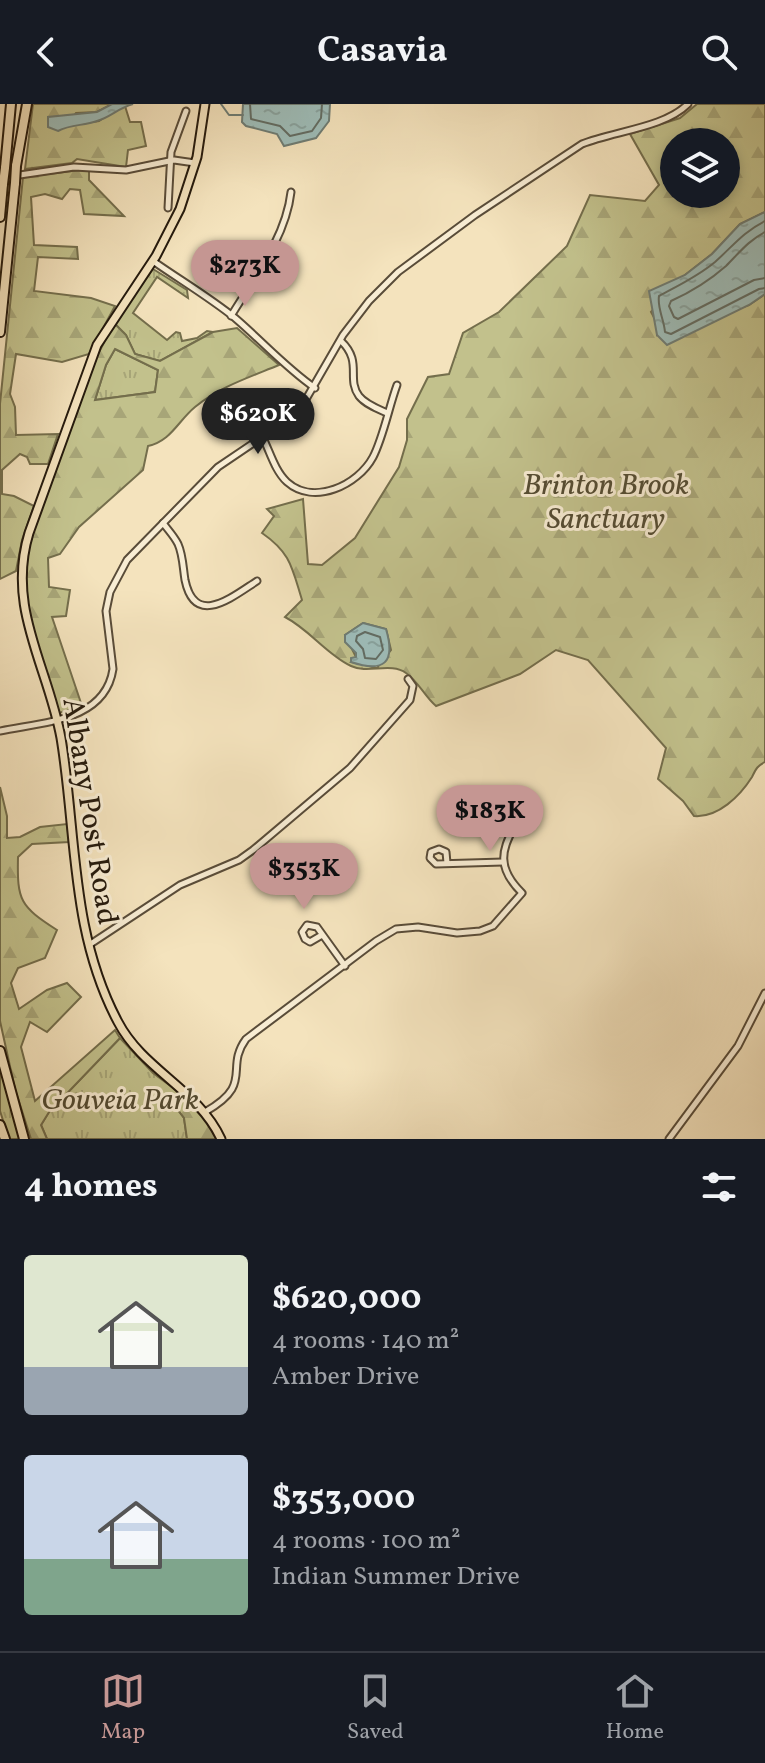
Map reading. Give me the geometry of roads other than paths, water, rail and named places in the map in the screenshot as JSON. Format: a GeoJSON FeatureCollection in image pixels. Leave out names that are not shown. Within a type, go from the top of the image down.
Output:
{"type":"FeatureCollection","features":[{"type":"Feature","properties":{"kind":"highway"},"geometry":{"type":"LineString","coordinates":[[0,217],[8,104]]}},
{"type":"Feature","properties":{"kind":"highway"},"geometry":{"type":"LineString","coordinates":[[0,332],[24,104]]}},
{"type":"Feature","properties":{"kind":"highway"},"geometry":{"type":"LineString","coordinates":[[0,1051],[24,1139]]}},
{"type":"Feature","properties":{"kind":"highway"},"geometry":{"type":"LineString","coordinates":[[0,1125],[5,1139]]}},
{"type":"Feature","properties":{"kind":"main road","name":"Albany Post Road"},"geometry":{"type":"LineString","coordinates":[[205,104],[195,163],[180,209],[153,261],[94,352],[24,550],[20,584],[25,614],[57,720],[79,905],[89,945],[113,1012],[127,1037],[145,1058],[195,1100],[221,1139]]}},
{"type":"Feature","properties":{"kind":"street"},"geometry":{"type":"LineString","coordinates":[[0,731],[81,713],[97,702],[106,690],[113,669],[106,611],[110,592],[127,560],[218,467],[298,413],[369,301],[398,272],[428,248],[582,144],[658,121],[682,111],[688,104]]}},
{"type":"Feature","properties":{"kind":"street"},"geometry":{"type":"LineString","coordinates":[[168,208],[169,162],[186,111]]}},
{"type":"Feature","properties":{"kind":"street"},"geometry":{"type":"LineString","coordinates":[[2,181],[74,167],[129,170],[169,162],[195,163]]}},
{"type":"Feature","properties":{"kind":"street"},"geometry":{"type":"LineString","coordinates":[[231,316],[281,230],[289,210],[291,192]]}},
{"type":"Feature","properties":{"kind":"street"},"geometry":{"type":"LineString","coordinates":[[153,261],[231,316],[315,388]]}},
{"type":"Feature","properties":{"kind":"street"},"geometry":{"type":"LineString","coordinates":[[341,341],[352,354],[357,394],[387,413]]}},
{"type":"Feature","properties":{"kind":"street"},"geometry":{"type":"LineString","coordinates":[[263,438],[286,481],[303,490],[323,493],[344,485],[364,470],[373,458],[397,385]]}},
{"type":"Feature","properties":{"kind":"street"},"geometry":{"type":"LineString","coordinates":[[163,523],[181,553],[189,596],[199,605],[211,607],[225,602],[257,581]]}},
{"type":"Feature","properties":{"kind":"street"},"geometry":{"type":"LineString","coordinates":[[89,945],[180,885],[239,860],[253,850],[350,768],[411,698],[413,686],[408,679]]}},
{"type":"Feature","properties":{"kind":"street"},"geometry":{"type":"LineString","coordinates":[[205,1112],[230,1095],[236,1081],[241,1047],[246,1039],[376,941],[405,927],[457,933],[480,931],[493,926],[522,893],[509,880],[503,862],[521,805],[518,793]]}},
{"type":"Feature","properties":{"kind":"street"},"geometry":{"type":"LineString","coordinates":[[447,863],[503,862]]}},
{"type":"Feature","properties":{"kind":"street"},"geometry":{"type":"LineString","coordinates":[[322,935],[345,966]]}},
{"type":"Feature","properties":{"kind":"street"},"geometry":{"type":"LineString","coordinates":[[669,1139],[738,1046],[765,993]]}},
{"type":"Feature","properties":{"kind":"water"},"geometry":{"type":"Polygon","coordinates":[[[112,104],[133,104],[92,123],[58,131],[48,127],[48,117],[97,112],[112,104]]]}},
{"type":"Feature","properties":{"kind":"water"},"geometry":{"type":"Polygon","coordinates":[[[243,104],[330,104],[329,121],[316,138],[284,146],[277,134],[246,126],[242,122],[243,104]]]}},
{"type":"Feature","properties":{"kind":"water"},"geometry":{"type":"Polygon","coordinates":[[[765,212],[765,294],[667,345],[657,335],[649,291],[685,275],[712,254],[740,224],[765,212]]]}},
{"type":"Feature","properties":{"kind":"water"},"geometry":{"type":"Polygon","coordinates":[[[363,623],[386,629],[388,657],[379,665],[351,662],[356,653],[345,642],[345,635],[363,623]]]}},
{"type":"Feature","properties":{"kind":"waterway"},"geometry":{"type":"LineString","coordinates":[[221,104],[229,115],[243,115]]}},
{"type":"Feature","properties":{"kind":"park label","name":"Brinton Brook Sanctuary"},"geometry":{"type":"Point","coordinates":[606,501]}},
{"type":"Feature","properties":{"kind":"park label","name":"Gouveia Park"},"geometry":{"type":"Point","coordinates":[120,1099]}}]}
